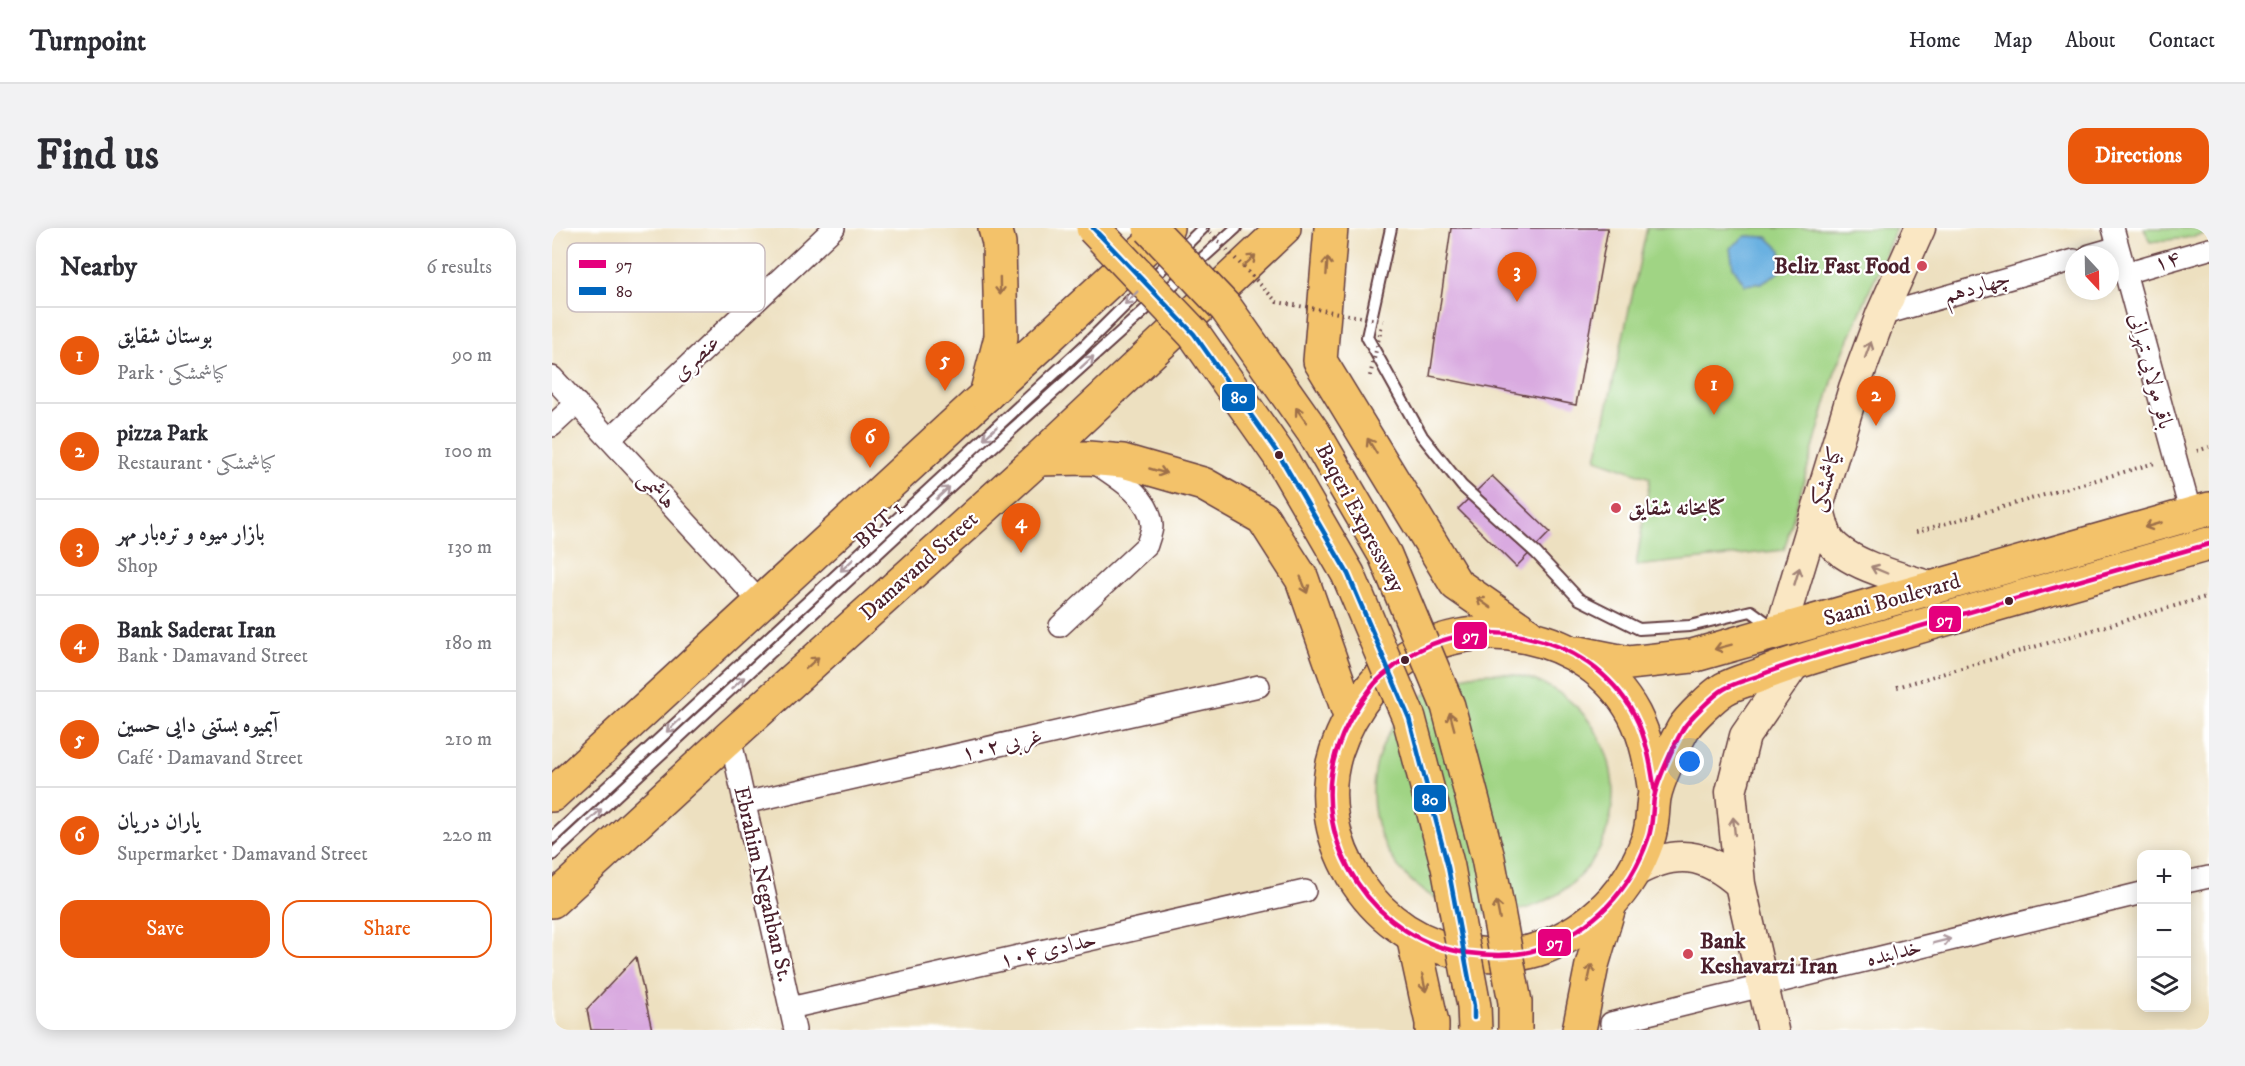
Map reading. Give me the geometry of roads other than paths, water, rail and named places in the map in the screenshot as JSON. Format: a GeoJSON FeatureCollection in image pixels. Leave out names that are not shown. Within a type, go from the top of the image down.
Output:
{"type":"FeatureCollection","features":[{"type":"Feature","properties":{"kind":"main road"},"geometry":{"type":"LineString","coordinates":[[986,395],[1001,337],[999,243],[995,228]]}},
{"type":"Feature","properties":{"kind":"main road","name":"Baqeri Expressway"},"geometry":{"type":"LineString","coordinates":[[1093,228],[1194,334],[1279,455],[1348,573],[1409,718],[1448,867],[1474,1006],[1475,1030]]}},
{"type":"Feature","properties":{"kind":"main road","name":"Baqeri Expressway"},"geometry":{"type":"LineString","coordinates":[[1150,228],[1226,308],[1314,433],[1385,555],[1451,716],[1488,858],[1515,1002],[1515,1030]]}},
{"type":"Feature","properties":{"kind":"main road"},"geometry":{"type":"LineString","coordinates":[[552,795],[1167,228]]}},
{"type":"Feature","properties":{"kind":"main road","name":"Damavand Street"},"geometry":{"type":"LineString","coordinates":[[552,902],[730,737],[1038,459],[1284,228]]}},
{"type":"Feature","properties":{"kind":"main road"},"geometry":{"type":"LineString","coordinates":[[1331,228],[1320,362],[1456,584],[1532,637],[1571,652],[1606,678],[1632,711],[1649,750],[1655,793],[1650,834],[1634,872],[1609,907],[1576,933],[1537,950],[1495,956],[1453,951],[1413,936],[1379,911],[1353,878],[1336,839],[1330,797],[1335,755],[1350,716],[1375,682],[1408,656],[1447,638],[1490,632],[1532,637]]}},
{"type":"Feature","properties":{"kind":"main road","name":"کیاشمشکی"},"geometry":{"type":"LineString","coordinates":[[1780,632],[1854,388],[1881,315],[1920,228]]}},
{"type":"Feature","properties":{"kind":"main road"},"geometry":{"type":"LineString","coordinates":[[1038,459],[1089,458],[1124,461],[1203,484],[1263,518],[1302,579],[1350,716]]}},
{"type":"Feature","properties":{"kind":"main road"},"geometry":{"type":"LineString","coordinates":[[1818,506],[1829,541],[1852,558],[1890,574],[1935,588]]}},
{"type":"Feature","properties":{"kind":"main road","name":"Saani Boulevard"},"geometry":{"type":"LineString","coordinates":[[1571,652],[1629,663],[1692,656],[2200,512]]}},
{"type":"Feature","properties":{"kind":"main road","name":"Saani Boulevard"},"geometry":{"type":"LineString","coordinates":[[1655,793],[1685,726],[1724,689],[1796,662],[2209,544]]}},
{"type":"Feature","properties":{"kind":"main road"},"geometry":{"type":"LineString","coordinates":[[1773,1030],[1740,884],[1731,792],[1744,736],[1796,662]]}},
{"type":"Feature","properties":{"kind":"main road"},"geometry":{"type":"LineString","coordinates":[[1634,872],[1655,861],[1678,857],[1701,859],[1722,868],[1740,884]]}},
{"type":"Feature","properties":{"kind":"main road"},"geometry":{"type":"LineString","coordinates":[[1579,1030],[1592,965],[1609,907]]}},
{"type":"Feature","properties":{"kind":"main road"},"geometry":{"type":"LineString","coordinates":[[1413,936],[1432,1030]]}},
{"type":"Feature","properties":{"kind":"street","name":"عنصری"},"geometry":{"type":"LineString","coordinates":[[765,293],[834,228]]}},
{"type":"Feature","properties":{"kind":"street","name":"باقر مولایی تهرانی"},"geometry":{"type":"LineString","coordinates":[[2116,238],[2174,458],[2200,512]]}},
{"type":"Feature","properties":{"kind":"street","name":"۱۴"},"geometry":{"type":"LineString","coordinates":[[2125,273],[2209,249]]}},
{"type":"Feature","properties":{"kind":"street","name":"چهاردهم"},"geometry":{"type":"LineString","coordinates":[[1881,315],[2065,263]]}},
{"type":"Feature","properties":{"kind":"street","name":"عنصری"},"geometry":{"type":"LineString","coordinates":[[610,439],[745,312]]}},
{"type":"Feature","properties":{"kind":"street","name":"هاشمی"},"geometry":{"type":"LineString","coordinates":[[552,377],[761,603]]}},
{"type":"Feature","properties":{"kind":"street"},"geometry":{"type":"LineString","coordinates":[[552,426],[577,403]]}},
{"type":"Feature","properties":{"kind":"street"},"geometry":{"type":"LineString","coordinates":[[1060,626],[1147,545],[1152,526],[1145,504],[1128,486],[1089,458]]}},
{"type":"Feature","properties":{"kind":"street","name":"۱۰۲ غربی"},"geometry":{"type":"LineString","coordinates":[[744,802],[1259,686]]}},
{"type":"Feature","properties":{"kind":"street","name":"Ebrahim Negahban St."},"geometry":{"type":"LineString","coordinates":[[730,737],[795,1030]]}},
{"type":"Feature","properties":{"kind":"street"},"geometry":{"type":"LineString","coordinates":[[2191,881],[2209,877]]}},
{"type":"Feature","properties":{"kind":"street","name":"حدادی ۱۰۴"},"geometry":{"type":"LineString","coordinates":[[790,1008],[1305,891]]}},
{"type":"Feature","properties":{"kind":"street","name":"خدابنده"},"geometry":{"type":"LineString","coordinates":[[1611,1023],[2137,894]]}},
{"type":"Feature","properties":{"kind":"lane","name":"BRT 1"},"geometry":{"type":"LineString","coordinates":[[552,838],[1083,346],[1205,228]]}},
{"type":"Feature","properties":{"kind":"lane","name":"BRT 1"},"geometry":{"type":"LineString","coordinates":[[552,855],[986,453],[1236,228]]}},
{"type":"Feature","properties":{"kind":"lane"},"geometry":{"type":"LineString","coordinates":[[1391,228],[1367,337],[1422,436],[1462,486],[1536,553],[1579,599],[1639,629],[1690,626],[1751,611],[1780,632]]}},
{"type":"Feature","properties":{"kind":"water"},"geometry":{"type":"Polygon","coordinates":[[[1746,236],[1767,237],[1781,250],[1780,272],[1761,283],[1745,285],[1733,267],[1730,248],[1746,236]]]}},
{"type":"Feature","properties":{"kind":"place","name":"Beliz Fast Food"},"geometry":{"type":"Point","coordinates":[1922,266]}},
{"type":"Feature","properties":{"kind":"place","name":"بازار میوه و تره‌بار مهر"},"geometry":{"type":"Point","coordinates":[1517,302]}},
{"type":"Feature","properties":{"kind":"place","name":"آبمیوه بستنی دایی حسین"},"geometry":{"type":"Point","coordinates":[945,391]}},
{"type":"Feature","properties":{"kind":"place","name":"بوستان شقایق"},"geometry":{"type":"Point","coordinates":[1714,415]}},
{"type":"Feature","properties":{"kind":"place","name":"pizza Park"},"geometry":{"type":"Point","coordinates":[1876,426]}},
{"type":"Feature","properties":{"kind":"place","name":"یاران دریان"},"geometry":{"type":"Point","coordinates":[870,468]}},
{"type":"Feature","properties":{"kind":"place","name":"کتابخانه شقایق"},"geometry":{"type":"Point","coordinates":[1616,508]}},
{"type":"Feature","properties":{"kind":"place","name":"Bank Saderat Iran"},"geometry":{"type":"Point","coordinates":[1021,553]}},
{"type":"Feature","properties":{"kind":"place","name":"Bank Keshavarzi Iran"},"geometry":{"type":"Point","coordinates":[1688,954]}}]}
